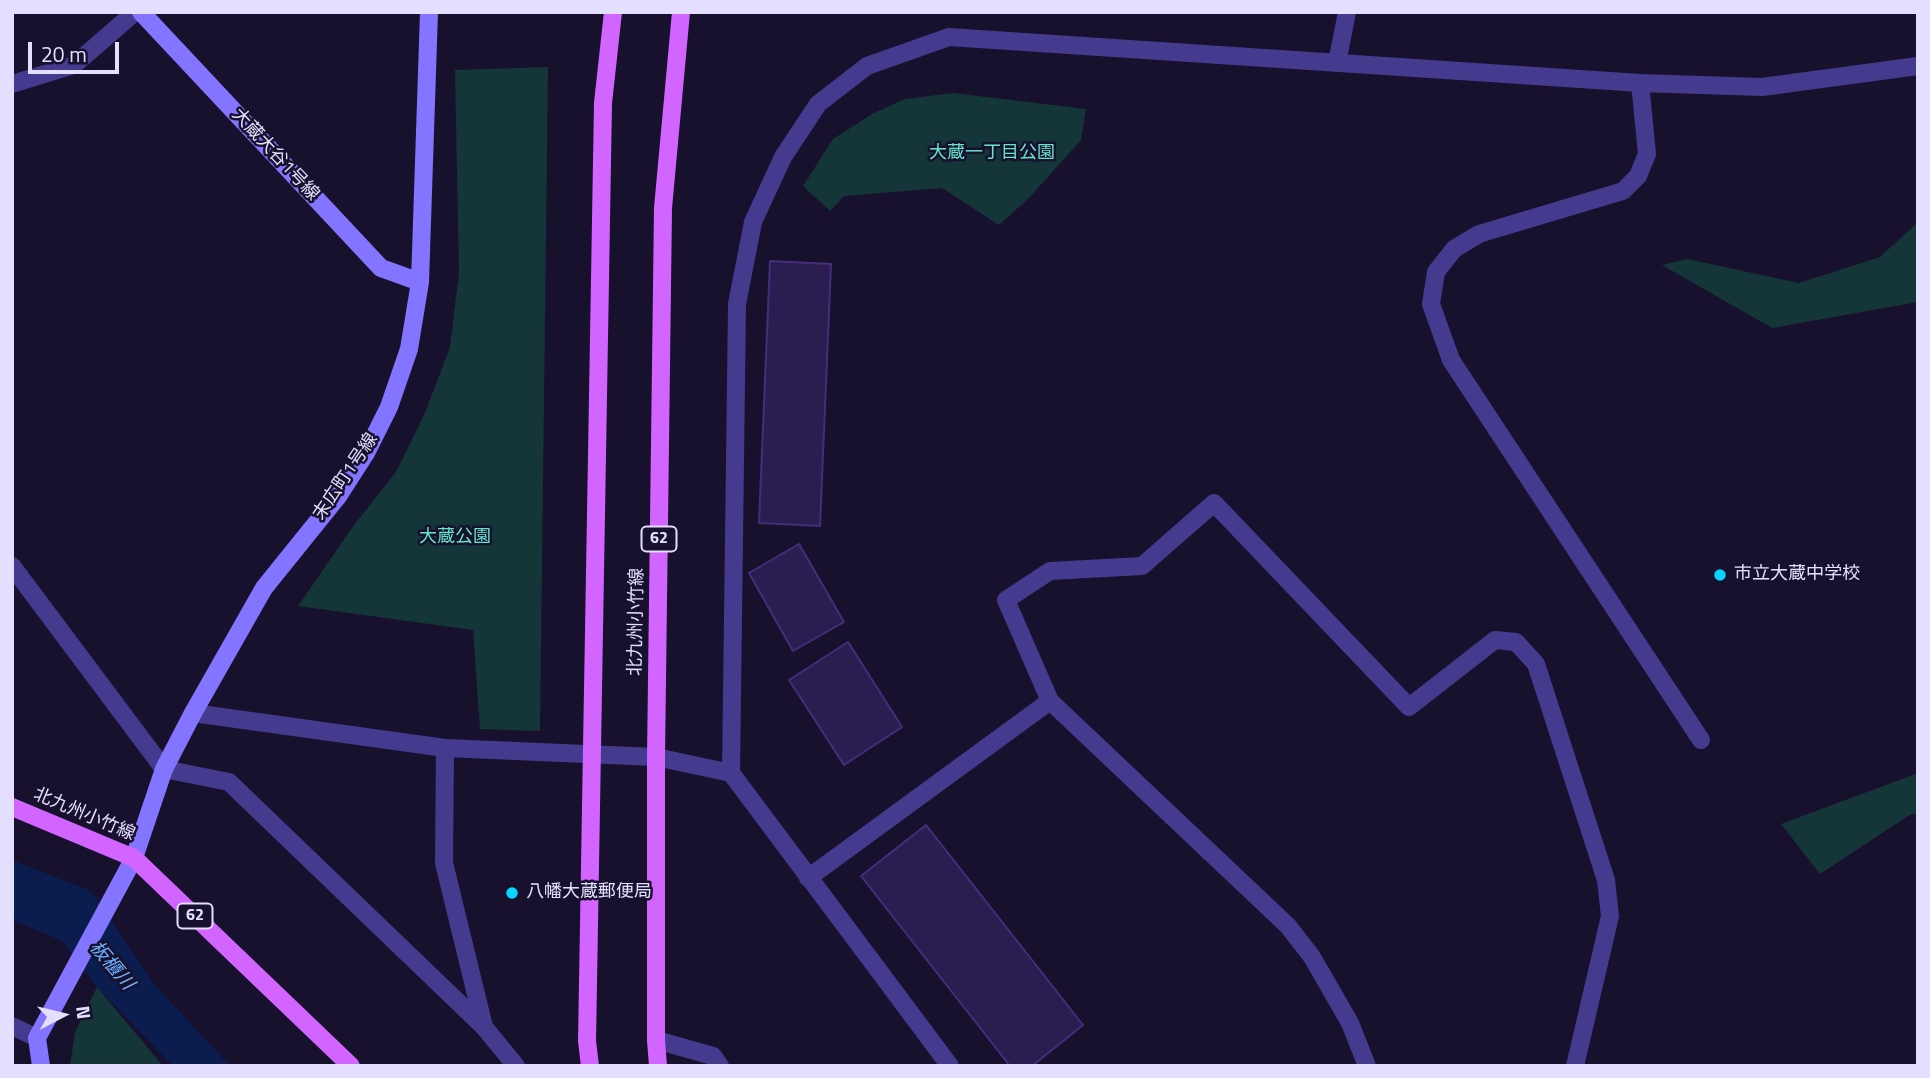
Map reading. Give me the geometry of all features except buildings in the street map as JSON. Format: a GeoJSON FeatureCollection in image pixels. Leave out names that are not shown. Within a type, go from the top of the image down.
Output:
{"type":"FeatureCollection","features":[{"type":"Feature","properties":{"kind":"main road"},"geometry":{"type":"LineString","coordinates":[[590,1066],[587,1041],[603,103],[613,12]]}},
{"type":"Feature","properties":{"kind":"main road","name":"北九州小竹線"},"geometry":{"type":"LineString","coordinates":[[659,1066],[656,1040],[656,757],[663,208],[681,12]]}},
{"type":"Feature","properties":{"kind":"main road","name":"北九州小竹線"},"geometry":{"type":"LineString","coordinates":[[12,807],[134,858],[351,1066]]}},
{"type":"Feature","properties":{"kind":"street"},"geometry":{"type":"LineString","coordinates":[[12,84],[74,65],[135,12]]}},
{"type":"Feature","properties":{"kind":"street","name":"大蔵大谷1号線"},"geometry":{"type":"LineString","coordinates":[[141,12],[381,268],[420,282]]}},
{"type":"Feature","properties":{"kind":"street","name":"末広町1号線"},"geometry":{"type":"LineString","coordinates":[[37,1038],[134,858],[164,769],[192,713],[264,588],[339,495],[366,453],[389,407],[409,349],[420,282],[429,12]]}},
{"type":"Feature","properties":{"kind":"street"},"geometry":{"type":"LineString","coordinates":[[1337,63],[1347,12]]}},
{"type":"Feature","properties":{"kind":"street"},"geometry":{"type":"LineString","coordinates":[[950,1066],[731,773],[737,304],[753,222],[783,157],[818,104],[867,66],[949,37],[1640,83],[1762,87],[1918,66]]}},
{"type":"Feature","properties":{"kind":"street"},"geometry":{"type":"LineString","coordinates":[[1640,83],[1647,154],[1638,176],[1623,191],[1479,234],[1454,249],[1436,272],[1431,304],[1451,360],[1701,740]]}},
{"type":"Feature","properties":{"kind":"street"},"geometry":{"type":"LineString","coordinates":[[1367,1066],[1350,1023],[1312,957],[1288,926],[1050,701],[1006,600],[1050,571],[1143,566],[1214,503],[1409,707],[1495,640],[1516,642],[1536,664],[1606,880],[1611,916],[1575,1066]]}},
{"type":"Feature","properties":{"kind":"street"},"geometry":{"type":"LineString","coordinates":[[12,566],[164,769],[229,782],[484,1027],[516,1066]]}},
{"type":"Feature","properties":{"kind":"street"},"geometry":{"type":"LineString","coordinates":[[808,878],[1050,701]]}},
{"type":"Feature","properties":{"kind":"street"},"geometry":{"type":"LineString","coordinates":[[192,713],[445,748],[656,757],[731,773]]}},
{"type":"Feature","properties":{"kind":"street"},"geometry":{"type":"LineString","coordinates":[[445,748],[444,863],[484,1027]]}},
{"type":"Feature","properties":{"kind":"street"},"geometry":{"type":"LineString","coordinates":[[12,1026],[37,1038],[41,1066]]}},
{"type":"Feature","properties":{"kind":"street"},"geometry":{"type":"LineString","coordinates":[[656,1040],[713,1056],[720,1066]]}},
{"type":"Feature","properties":{"kind":"green space","name":"大蔵公園"},"geometry":{"type":"Polygon","coordinates":[[[548,67],[540,731],[480,729],[473,630],[298,606],[354,525],[396,472],[425,413],[450,347],[459,272],[455,70],[548,67]]]}},
{"type":"Feature","properties":{"kind":"green space","name":"大蔵一丁目公園"},"geometry":{"type":"Polygon","coordinates":[[[953,93],[1086,109],[1081,140],[1029,198],[999,225],[942,188],[844,196],[830,211],[803,186],[833,139],[872,114],[905,99],[953,93]]]}},
{"type":"Feature","properties":{"kind":"green space"},"geometry":{"type":"Polygon","coordinates":[[[1918,222],[1918,302],[1772,328],[1662,265],[1687,259],[1799,283],[1880,257],[1918,222]]]}},
{"type":"Feature","properties":{"kind":"green space"},"geometry":{"type":"Polygon","coordinates":[[[1918,773],[1918,814],[1911,814],[1820,874],[1781,824],[1918,773]]]}},
{"type":"Feature","properties":{"kind":"green space"},"geometry":{"type":"Polygon","coordinates":[[[97,987],[163,1066],[70,1066],[75,1032],[97,987]]]}},
{"type":"Feature","properties":{"kind":"water","name":"板櫃川"},"geometry":{"type":"Polygon","coordinates":[[[12,860],[91,891],[154,984],[230,1066],[173,1066],[97,987],[62,941],[12,920],[12,860]]]}},
{"type":"Feature","properties":{"kind":"place","name":"市立大蔵中学校"},"geometry":{"type":"Point","coordinates":[1720,575]}},
{"type":"Feature","properties":{"kind":"place","name":"八幡大蔵郵便局"},"geometry":{"type":"Point","coordinates":[512,893]}}]}
